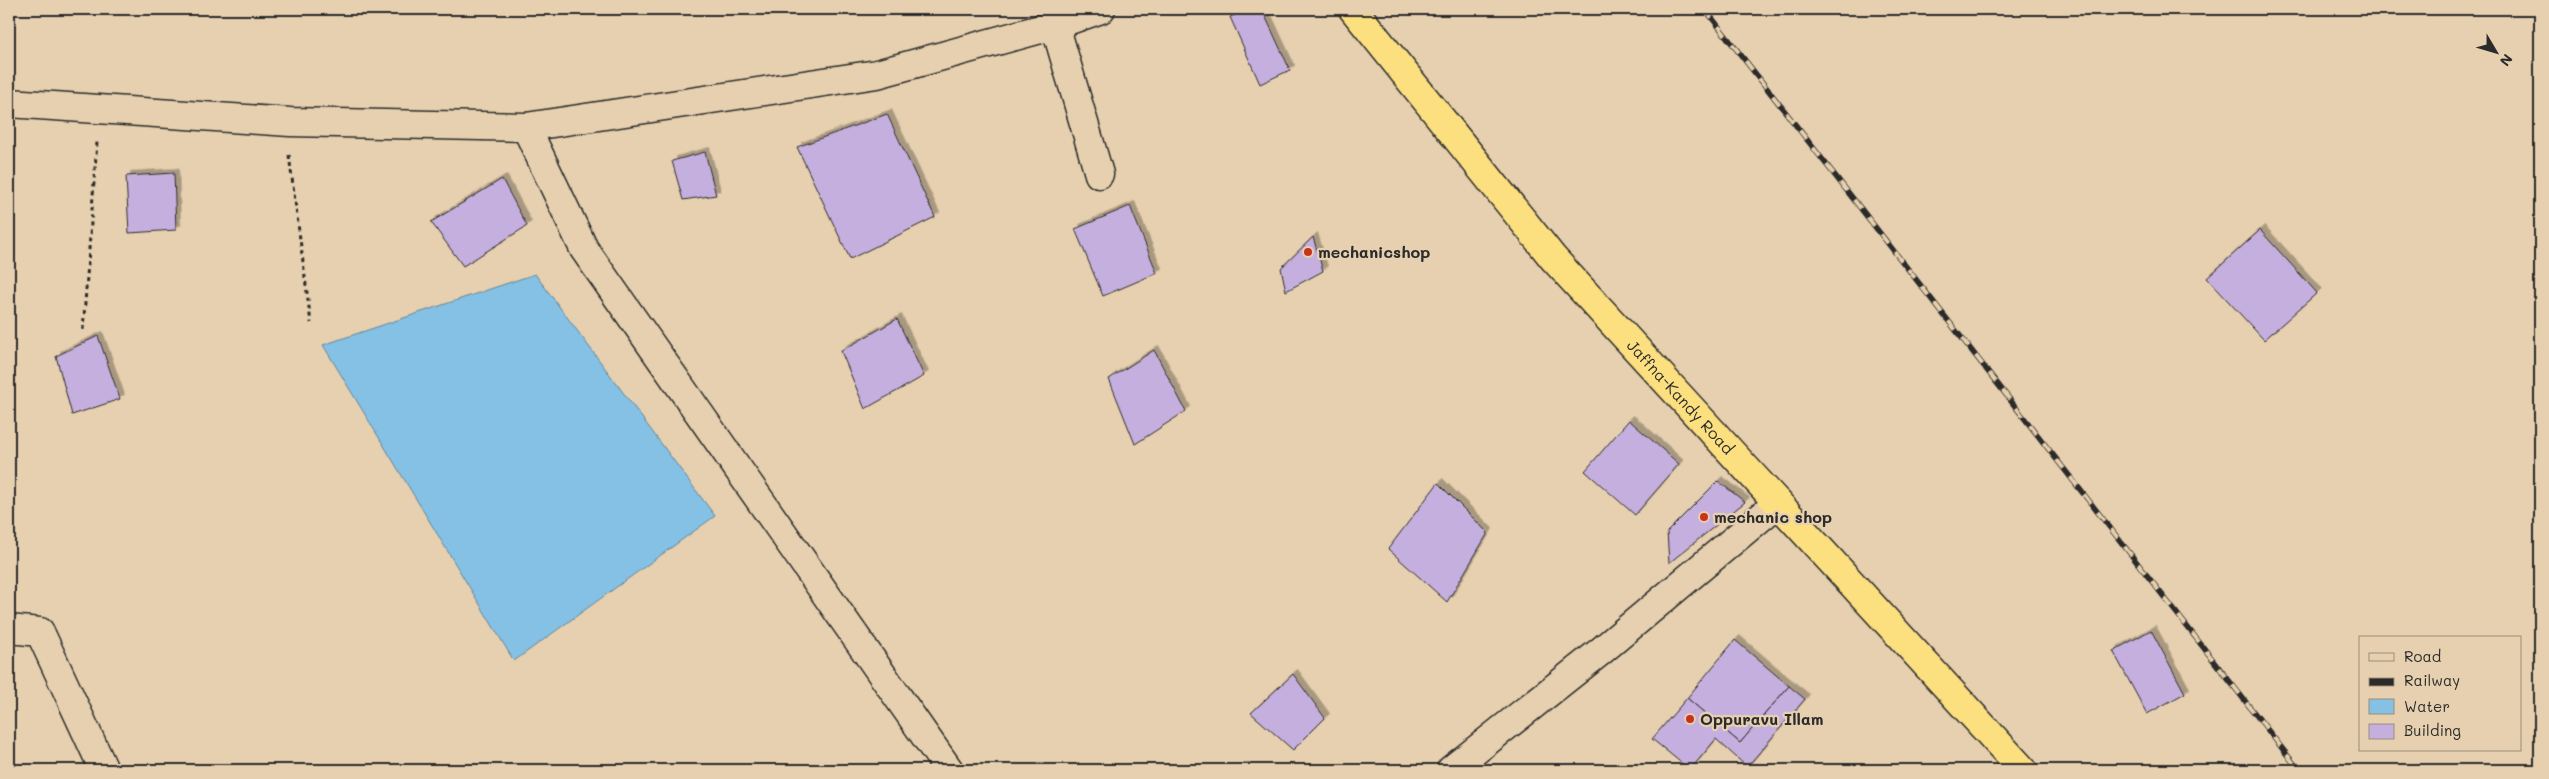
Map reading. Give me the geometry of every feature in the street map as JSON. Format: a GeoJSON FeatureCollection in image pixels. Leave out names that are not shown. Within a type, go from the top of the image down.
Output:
{"type":"FeatureCollection","features":[{"type":"Feature","properties":{"kind":"highway","name":"Jaffna-Kandy Road"},"geometry":{"type":"LineString","coordinates":[[1353,9],[1553,258],[2023,770]]}},
{"type":"Feature","properties":{"kind":"street"},"geometry":{"type":"LineString","coordinates":[[9,103],[290,122],[526,126],[877,74],[1055,25],[1101,9]]}},
{"type":"Feature","properties":{"kind":"street"},"geometry":{"type":"LineString","coordinates":[[1055,25],[1099,174]]}},
{"type":"Feature","properties":{"kind":"street"},"geometry":{"type":"LineString","coordinates":[[526,126],[584,249],[949,770]]}},
{"type":"Feature","properties":{"kind":"street"},"geometry":{"type":"LineString","coordinates":[[1451,770],[1601,651],[1778,503]]}},
{"type":"Feature","properties":{"kind":"street"},"geometry":{"type":"LineString","coordinates":[[9,629],[40,632],[104,770]]}},
{"type":"Feature","properties":{"kind":"path"},"geometry":{"type":"LineString","coordinates":[[82,330],[98,149],[92,109]]}},
{"type":"Feature","properties":{"kind":"path"},"geometry":{"type":"LineString","coordinates":[[290,122],[289,150],[310,323]]}},
{"type":"Feature","properties":{"kind":"water"},"geometry":{"type":"Polygon","coordinates":[[[535,274],[715,516],[514,661],[323,345],[535,274]]]}},
{"type":"Feature","properties":{"kind":"building"},"geometry":{"type":"Polygon","coordinates":[[[1249,9],[1262,9],[1290,70],[1260,84],[1230,17],[1249,9]]]}},
{"type":"Feature","properties":{"kind":"building"},"geometry":{"type":"Polygon","coordinates":[[[887,114],[935,217],[850,259],[797,147],[887,114]]]}},
{"type":"Feature","properties":{"kind":"building"},"geometry":{"type":"Polygon","coordinates":[[[705,152],[716,195],[683,200],[672,161],[705,152]]]}},
{"type":"Feature","properties":{"kind":"building"},"geometry":{"type":"Polygon","coordinates":[[[174,173],[176,230],[129,233],[126,176],[174,173]]]}},
{"type":"Feature","properties":{"kind":"building"},"geometry":{"type":"Polygon","coordinates":[[[502,179],[527,226],[463,266],[431,222],[502,179]]]}},
{"type":"Feature","properties":{"kind":"building"},"geometry":{"type":"Polygon","coordinates":[[[1130,206],[1157,273],[1103,296],[1075,229],[1130,206]]]}},
{"type":"Feature","properties":{"kind":"building"},"geometry":{"type":"Polygon","coordinates":[[[2260,230],[2317,293],[2264,340],[2207,278],[2260,230]]]}},
{"type":"Feature","properties":{"kind":"building","name":"mechanicshop"},"geometry":{"type":"Polygon","coordinates":[[[1313,237],[1323,271],[1286,291],[1281,268],[1313,237]]]}},
{"type":"Feature","properties":{"kind":"building"},"geometry":{"type":"Polygon","coordinates":[[[897,319],[924,376],[865,409],[841,351],[897,319]]]}},
{"type":"Feature","properties":{"kind":"building"},"geometry":{"type":"Polygon","coordinates":[[[98,336],[120,399],[72,415],[56,356],[98,336]]]}},
{"type":"Feature","properties":{"kind":"building"},"geometry":{"type":"Polygon","coordinates":[[[1154,350],[1186,411],[1135,444],[1109,379],[1154,350]]]}},
{"type":"Feature","properties":{"kind":"building"},"geometry":{"type":"Polygon","coordinates":[[[1629,420],[1679,464],[1635,515],[1585,471],[1629,420]]]}},
{"type":"Feature","properties":{"kind":"building","name":"mechanic shop"},"geometry":{"type":"Polygon","coordinates":[[[1718,481],[1745,502],[1669,563],[1667,532],[1718,481]]]}},
{"type":"Feature","properties":{"kind":"building"},"geometry":{"type":"Polygon","coordinates":[[[1438,483],[1488,533],[1447,602],[1388,549],[1438,483]]]}},
{"type":"Feature","properties":{"kind":"building"},"geometry":{"type":"Polygon","coordinates":[[[2151,630],[2185,693],[2147,714],[2113,651],[2151,630]]]}},
{"type":"Feature","properties":{"kind":"building"},"geometry":{"type":"Polygon","coordinates":[[[1735,640],[1789,686],[1740,743],[1687,698],[1735,640]]]}},
{"type":"Feature","properties":{"kind":"building"},"geometry":{"type":"Polygon","coordinates":[[[1293,674],[1325,718],[1293,750],[1251,713],[1293,674]]]}},
{"type":"Feature","properties":{"kind":"building","name":"Oppuravu Illam"},"geometry":{"type":"Polygon","coordinates":[[[1789,686],[1805,699],[1747,767],[1716,739],[1690,770],[1652,739],[1687,698],[1740,743],[1789,686]]]}},
{"type":"Feature","properties":{"kind":"railway"},"geometry":{"type":"LineString","coordinates":[[1705,9],[2299,770]]}},
{"type":"Feature","properties":{"kind":"place","name":"mechanicshop"},"geometry":{"type":"Point","coordinates":[1308,252]}},
{"type":"Feature","properties":{"kind":"place","name":"mechanic shop"},"geometry":{"type":"Point","coordinates":[1704,517]}},
{"type":"Feature","properties":{"kind":"place","name":"Oppuravu Illam"},"geometry":{"type":"Point","coordinates":[1690,719]}}]}
